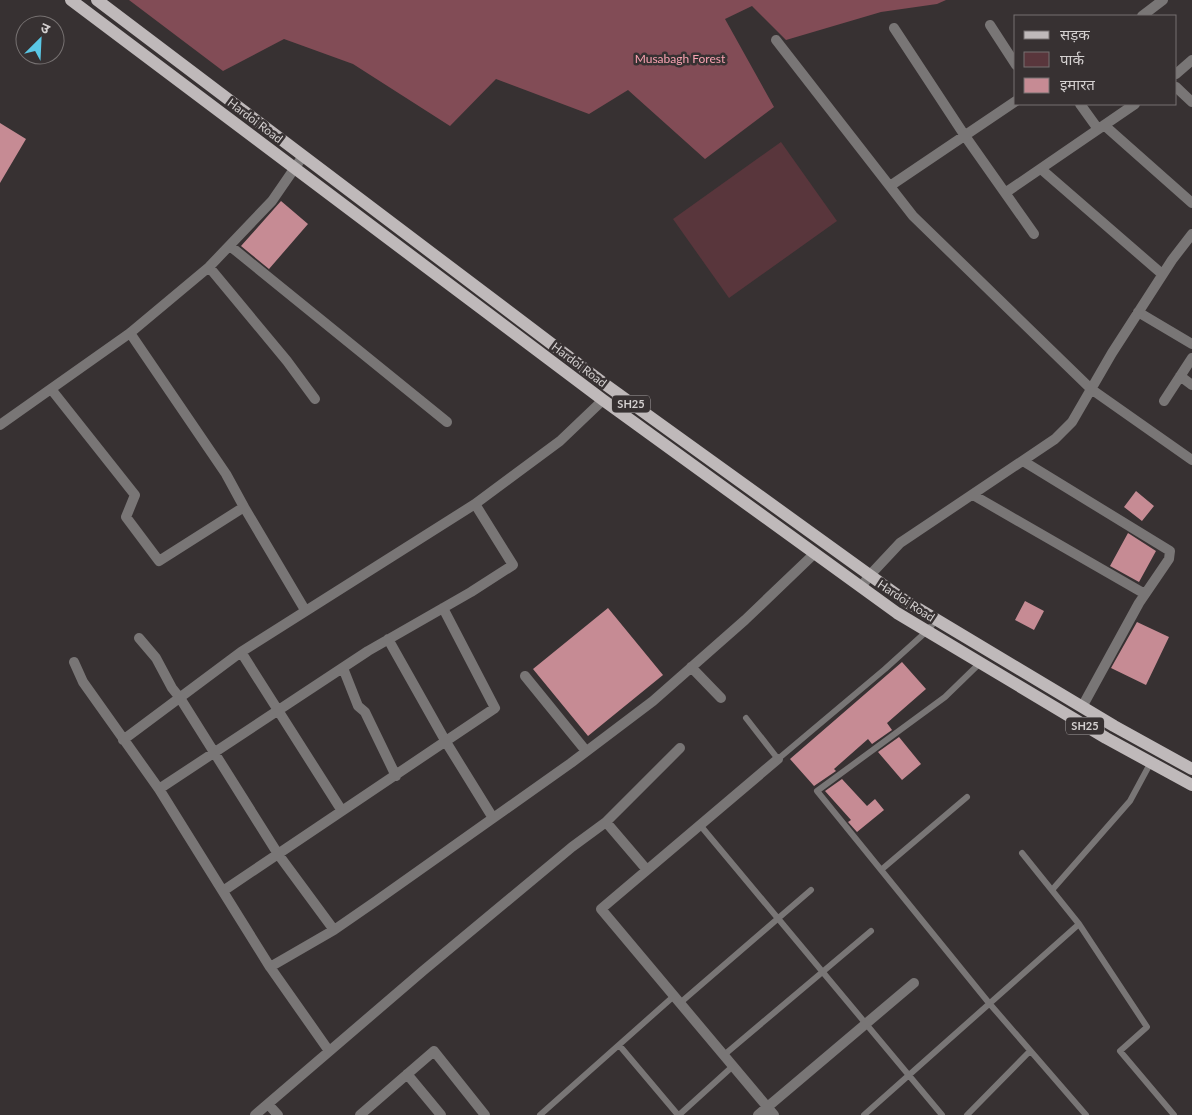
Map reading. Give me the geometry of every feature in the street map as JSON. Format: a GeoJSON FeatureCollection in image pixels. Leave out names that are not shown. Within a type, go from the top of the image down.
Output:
{"type":"FeatureCollection","features":[{"type":"Feature","properties":{"kind":"main road","name":"Hardoi Road"},"geometry":{"type":"LineString","coordinates":[[70,0],[602,400],[897,613],[1106,738],[1192,785]]}},
{"type":"Feature","properties":{"kind":"main road","name":"Hardoi Road"},"geometry":{"type":"LineString","coordinates":[[97,0],[634,406],[907,602],[1114,726],[1192,769]]}},
{"type":"Feature","properties":{"kind":"main road"},"geometry":{"type":"LineString","coordinates":[[113,32],[122,20]]}},
{"type":"Feature","properties":{"kind":"main road"},"geometry":{"type":"LineString","coordinates":[[626,417],[634,406]]}},
{"type":"Feature","properties":{"kind":"street"},"geometry":{"type":"LineString","coordinates":[[1143,15],[1163,0]]}},
{"type":"Feature","properties":{"kind":"street"},"geometry":{"type":"LineString","coordinates":[[990,25],[1014,61]]}},
{"type":"Feature","properties":{"kind":"street"},"geometry":{"type":"LineString","coordinates":[[894,28],[965,136],[1034,234]]}},
{"type":"Feature","properties":{"kind":"street"},"geometry":{"type":"LineString","coordinates":[[776,40],[913,216],[1091,389],[1192,460]]}},
{"type":"Feature","properties":{"kind":"street"},"geometry":{"type":"LineString","coordinates":[[1177,73],[1192,60]]}},
{"type":"Feature","properties":{"kind":"street"},"geometry":{"type":"LineString","coordinates":[[1177,88],[1192,102]]}},
{"type":"Feature","properties":{"kind":"street"},"geometry":{"type":"LineString","coordinates":[[890,186],[1014,102]]}},
{"type":"Feature","properties":{"kind":"street"},"geometry":{"type":"LineString","coordinates":[[1081,105],[1101,127],[1192,203]]}},
{"type":"Feature","properties":{"kind":"street"},"geometry":{"type":"LineString","coordinates":[[1006,193],[1134,105]]}},
{"type":"Feature","properties":{"kind":"street"},"geometry":{"type":"LineString","coordinates":[[0,425],[130,333],[209,267],[272,201],[303,156]]}},
{"type":"Feature","properties":{"kind":"street"},"geometry":{"type":"LineString","coordinates":[[1041,169],[1162,274]]}},
{"type":"Feature","properties":{"kind":"street"},"geometry":{"type":"LineString","coordinates":[[861,587],[900,543],[1061,434],[1072,422],[1162,274],[1192,234]]}},
{"type":"Feature","properties":{"kind":"street"},"geometry":{"type":"LineString","coordinates":[[230,246],[447,422]]}},
{"type":"Feature","properties":{"kind":"street"},"geometry":{"type":"LineString","coordinates":[[209,267],[287,361],[315,399]]}},
{"type":"Feature","properties":{"kind":"street"},"geometry":{"type":"LineString","coordinates":[[1138,312],[1192,344]]}},
{"type":"Feature","properties":{"kind":"street"},"geometry":{"type":"LineString","coordinates":[[130,333],[226,474],[305,610]]}},
{"type":"Feature","properties":{"kind":"street"},"geometry":{"type":"LineString","coordinates":[[1164,401],[1192,358]]}},
{"type":"Feature","properties":{"kind":"street"},"geometry":{"type":"LineString","coordinates":[[1180,376],[1192,385]]}},
{"type":"Feature","properties":{"kind":"street"},"geometry":{"type":"LineString","coordinates":[[51,389],[135,495],[126,517],[159,561],[244,507]]}},
{"type":"Feature","properties":{"kind":"street"},"geometry":{"type":"LineString","coordinates":[[123,740],[241,652],[475,504],[560,441],[602,400]]}},
{"type":"Feature","properties":{"kind":"street"},"geometry":{"type":"LineString","coordinates":[[1023,461],[1170,551],[1169,558],[1145,594],[1082,707]]}},
{"type":"Feature","properties":{"kind":"street"},"geometry":{"type":"LineString","coordinates":[[973,494],[1145,594]]}},
{"type":"Feature","properties":{"kind":"street"},"geometry":{"type":"LineString","coordinates":[[159,789],[343,668],[513,565],[475,504]]}},
{"type":"Feature","properties":{"kind":"street"},"geometry":{"type":"LineString","coordinates":[[270,968],[334,930],[493,818],[653,701],[745,620],[814,554]]}},
{"type":"Feature","properties":{"kind":"street"},"geometry":{"type":"LineString","coordinates":[[223,891],[495,708],[443,608]]}},
{"type":"Feature","properties":{"kind":"street"},"geometry":{"type":"LineString","coordinates":[[139,638],[156,658],[172,688],[215,752],[278,854],[334,930]]}},
{"type":"Feature","properties":{"kind":"street"},"geometry":{"type":"LineString","coordinates":[[388,640],[446,742],[493,818]]}},
{"type":"Feature","properties":{"kind":"street"},"geometry":{"type":"LineString","coordinates":[[241,652],[342,811]]}},
{"type":"Feature","properties":{"kind":"street"},"geometry":{"type":"LineString","coordinates":[[74,662],[83,682],[159,789],[270,968],[329,1052]]}},
{"type":"Feature","properties":{"kind":"street"},"geometry":{"type":"LineString","coordinates":[[691,667],[721,698]]}},
{"type":"Feature","properties":{"kind":"street"},"geometry":{"type":"LineString","coordinates":[[343,668],[358,706],[365,712],[396,776]]}},
{"type":"Feature","properties":{"kind":"street"},"geometry":{"type":"LineString","coordinates":[[525,676],[586,751]]}},
{"type":"Feature","properties":{"kind":"street"},"geometry":{"type":"LineString","coordinates":[[255,1115],[527,884],[606,822],[680,748]]}},
{"type":"Feature","properties":{"kind":"street"},"geometry":{"type":"LineString","coordinates":[[770,1111],[601,909],[778,759]]}},
{"type":"Feature","properties":{"kind":"street"},"geometry":{"type":"LineString","coordinates":[[606,822],[647,870]]}},
{"type":"Feature","properties":{"kind":"street"},"geometry":{"type":"LineString","coordinates":[[758,1115],[770,1111],[914,983]]}},
{"type":"Feature","properties":{"kind":"street"},"geometry":{"type":"LineString","coordinates":[[360,1115],[434,1052],[485,1115]]}},
{"type":"Feature","properties":{"kind":"street"},"geometry":{"type":"LineString","coordinates":[[407,1074],[441,1115]]}},
{"type":"Feature","properties":{"kind":"street"},"geometry":{"type":"LineString","coordinates":[[268,1104],[278,1115]]}},
{"type":"Feature","properties":{"kind":"lane"},"geometry":{"type":"LineString","coordinates":[[746,718],[778,759],[927,631],[936,620]]}},
{"type":"Feature","properties":{"kind":"lane"},"geometry":{"type":"LineString","coordinates":[[980,663],[945,697],[817,792],[989,1003],[1086,1115]]}},
{"type":"Feature","properties":{"kind":"lane"},"geometry":{"type":"LineString","coordinates":[[1052,890],[1130,801],[1151,762]]}},
{"type":"Feature","properties":{"kind":"lane"},"geometry":{"type":"LineString","coordinates":[[881,870],[967,797]]}},
{"type":"Feature","properties":{"kind":"lane"},"geometry":{"type":"LineString","coordinates":[[700,825],[942,1115]]}},
{"type":"Feature","properties":{"kind":"lane"},"geometry":{"type":"LineString","coordinates":[[1022,853],[1079,924],[1147,1027],[1120,1051],[1174,1115]]}},
{"type":"Feature","properties":{"kind":"lane"},"geometry":{"type":"LineString","coordinates":[[540,1115],[619,1045],[811,890]]}},
{"type":"Feature","properties":{"kind":"lane"},"geometry":{"type":"LineString","coordinates":[[864,1115],[1079,924]]}},
{"type":"Feature","properties":{"kind":"lane"},"geometry":{"type":"LineString","coordinates":[[724,1055],[871,931]]}},
{"type":"Feature","properties":{"kind":"lane"},"geometry":{"type":"LineString","coordinates":[[619,1045],[679,1115],[733,1066]]}},
{"type":"Feature","properties":{"kind":"lane"},"geometry":{"type":"LineString","coordinates":[[967,1115],[1030,1050]]}},
{"type":"Feature","properties":{"kind":"green space","name":"Musabagh Forest"},"geometry":{"type":"Polygon","coordinates":[[[129,0],[946,0],[937,4],[881,12],[786,40],[752,6],[725,19],[774,107],[705,159],[628,90],[589,114],[496,79],[450,126],[353,64],[284,39],[223,71],[129,0]]]}},
{"type":"Feature","properties":{"kind":"green space"},"geometry":{"type":"Polygon","coordinates":[[[781,142],[837,221],[729,298],[673,219],[781,142]]]}},
{"type":"Feature","properties":{"kind":"building"},"geometry":{"type":"Polygon","coordinates":[[[0,123],[26,139],[0,183],[0,123]]]}},
{"type":"Feature","properties":{"kind":"building"},"geometry":{"type":"Polygon","coordinates":[[[281,201],[308,224],[269,269],[241,246],[281,201]]]}},
{"type":"Feature","properties":{"kind":"building"},"geometry":{"type":"Polygon","coordinates":[[[1136,491],[1154,506],[1142,521],[1124,507],[1136,491]]]}},
{"type":"Feature","properties":{"kind":"building"},"geometry":{"type":"Polygon","coordinates":[[[1128,533],[1156,551],[1139,582],[1110,566],[1128,533]]]}},
{"type":"Feature","properties":{"kind":"building"},"geometry":{"type":"Polygon","coordinates":[[[1025,601],[1044,611],[1034,630],[1015,620],[1025,601]]]}},
{"type":"Feature","properties":{"kind":"building"},"geometry":{"type":"Polygon","coordinates":[[[608,608],[663,675],[588,736],[533,669],[608,608]]]}},
{"type":"Feature","properties":{"kind":"building"},"geometry":{"type":"Polygon","coordinates":[[[1137,622],[1169,637],[1146,685],[1111,668],[1137,622]]]}},
{"type":"Feature","properties":{"kind":"building"},"geometry":{"type":"Polygon","coordinates":[[[902,662],[926,689],[887,723],[892,730],[872,744],[868,739],[834,769],[836,771],[814,786],[790,759],[902,662]]]}},
{"type":"Feature","properties":{"kind":"building"},"geometry":{"type":"Polygon","coordinates":[[[899,737],[921,764],[902,780],[878,752],[899,737]]]}},
{"type":"Feature","properties":{"kind":"building"},"geometry":{"type":"Polygon","coordinates":[[[842,779],[867,806],[875,799],[884,810],[857,832],[848,822],[851,820],[825,791],[842,779]]]}}]}
